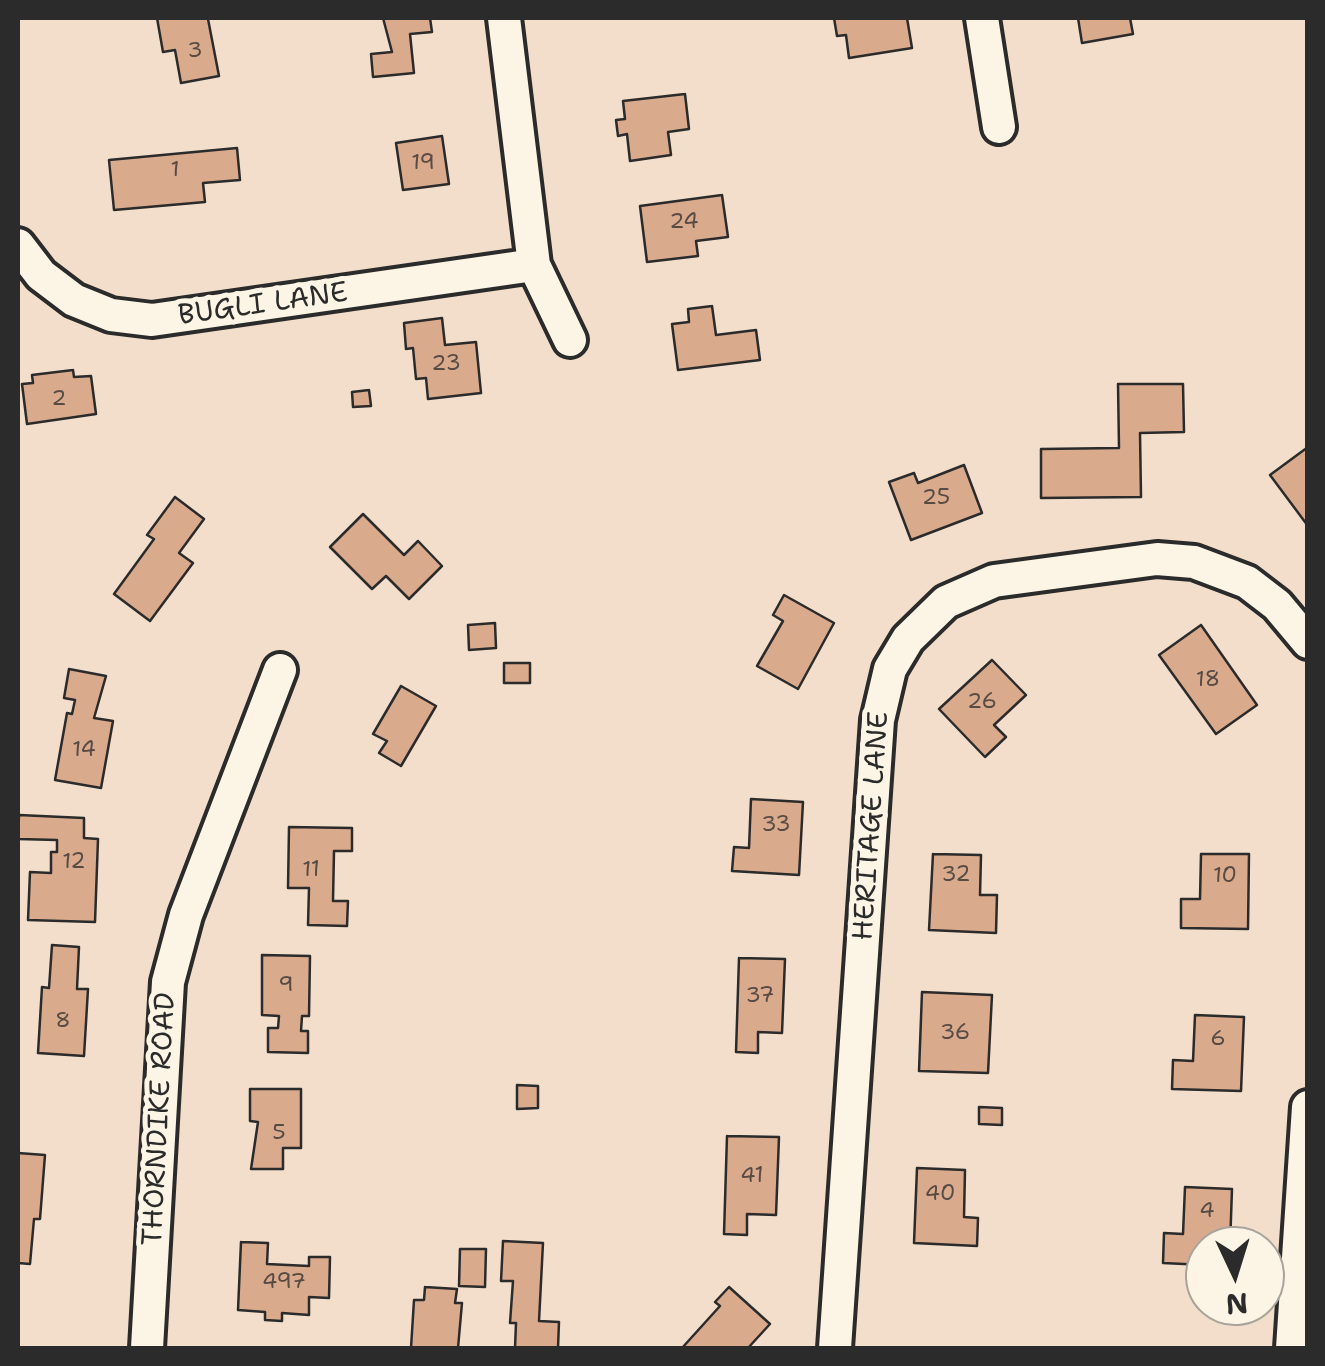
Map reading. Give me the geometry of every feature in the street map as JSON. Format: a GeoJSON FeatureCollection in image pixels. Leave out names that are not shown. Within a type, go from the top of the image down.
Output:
{"type":"FeatureCollection","features":[{"type":"Feature","properties":{"kind":"street"},"geometry":{"type":"LineString","coordinates":[[504,18],[534,266],[570,340]]}},
{"type":"Feature","properties":{"kind":"street"},"geometry":{"type":"LineString","coordinates":[[982,18],[999,128]]}},
{"type":"Feature","properties":{"kind":"street","name":"BUGLI LANE"},"geometry":{"type":"LineString","coordinates":[[18,245],[41,276],[74,300],[112,315],[152,320],[534,266]]}},
{"type":"Feature","properties":{"kind":"street","name":"HERITAGE LANE"},"geometry":{"type":"LineString","coordinates":[[835,1348],[878,720],[890,669],[908,638],[946,602],[994,581],[1157,559],[1194,562],[1247,582],[1277,605],[1308,642]]}},
{"type":"Feature","properties":{"kind":"street","name":"THORNDIKE ROAD"},"geometry":{"type":"LineString","coordinates":[[148,1348],[168,982],[186,916],[280,670]]}},
{"type":"Feature","properties":{"kind":"street"},"geometry":{"type":"LineString","coordinates":[[1292,1348],[1308,1107]]}},
{"type":"Feature","properties":{"kind":"building"},"geometry":{"type":"Polygon","coordinates":[[[157,18],[216,18],[208,19],[219,76],[181,83],[175,50],[163,52],[157,18]]]}},
{"type":"Feature","properties":{"kind":"building"},"geometry":{"type":"Polygon","coordinates":[[[383,18],[430,18],[432,32],[410,34],[414,73],[373,77],[371,54],[392,52],[383,18]]]}},
{"type":"Feature","properties":{"kind":"building"},"geometry":{"type":"Polygon","coordinates":[[[834,18],[907,18],[912,48],[849,58],[846,35],[837,36],[834,18]]]}},
{"type":"Feature","properties":{"kind":"building"},"geometry":{"type":"Polygon","coordinates":[[[1078,18],[1130,18],[1133,34],[1082,43],[1078,18]]]}},
{"type":"Feature","properties":{"kind":"building"},"geometry":{"type":"Polygon","coordinates":[[[685,94],[689,129],[668,132],[671,155],[630,161],[627,134],[618,136],[616,120],[625,119],[623,101],[685,94]]]}},
{"type":"Feature","properties":{"kind":"building"},"geometry":{"type":"Polygon","coordinates":[[[442,136],[449,184],[403,190],[396,143],[442,136]]]}},
{"type":"Feature","properties":{"kind":"building"},"geometry":{"type":"Polygon","coordinates":[[[237,148],[240,180],[203,183],[205,202],[114,210],[109,160],[237,148]]]}},
{"type":"Feature","properties":{"kind":"building"},"geometry":{"type":"Polygon","coordinates":[[[722,195],[728,237],[696,241],[698,256],[647,262],[640,206],[722,195]]]}},
{"type":"Feature","properties":{"kind":"building"},"geometry":{"type":"Polygon","coordinates":[[[712,306],[716,335],[756,330],[760,360],[678,370],[672,324],[689,322],[688,309],[712,306]]]}},
{"type":"Feature","properties":{"kind":"building"},"geometry":{"type":"Polygon","coordinates":[[[442,318],[445,345],[476,342],[481,393],[428,399],[426,378],[416,379],[413,348],[406,349],[404,323],[442,318]]]}},
{"type":"Feature","properties":{"kind":"building"},"geometry":{"type":"Polygon","coordinates":[[[73,370],[74,377],[91,376],[96,414],[27,424],[22,384],[33,383],[32,375],[73,370]]]}},
{"type":"Feature","properties":{"kind":"building"},"geometry":{"type":"Polygon","coordinates":[[[1118,384],[1183,384],[1184,432],[1140,433],[1141,497],[1041,498],[1041,449],[1119,448],[1118,384]]]}},
{"type":"Feature","properties":{"kind":"building"},"geometry":{"type":"Polygon","coordinates":[[[369,390],[371,406],[353,407],[352,392],[369,390]]]}},
{"type":"Feature","properties":{"kind":"building"},"geometry":{"type":"Polygon","coordinates":[[[1308,447],[1308,526],[1270,475],[1308,447]]]}},
{"type":"Feature","properties":{"kind":"building"},"geometry":{"type":"Polygon","coordinates":[[[964,465],[982,513],[911,540],[889,482],[914,473],[918,483],[964,465]]]}},
{"type":"Feature","properties":{"kind":"building"},"geometry":{"type":"Polygon","coordinates":[[[175,497],[204,519],[179,553],[193,563],[150,621],[114,594],[154,539],[147,535],[175,497]]]}},
{"type":"Feature","properties":{"kind":"building"},"geometry":{"type":"Polygon","coordinates":[[[363,514],[404,555],[418,541],[442,566],[409,599],[386,576],[372,589],[330,547],[363,514]]]}},
{"type":"Feature","properties":{"kind":"building"},"geometry":{"type":"Polygon","coordinates":[[[784,595],[834,623],[798,689],[757,666],[783,621],[773,615],[784,595]]]}},
{"type":"Feature","properties":{"kind":"building"},"geometry":{"type":"Polygon","coordinates":[[[495,623],[496,648],[469,650],[468,625],[495,623]]]}},
{"type":"Feature","properties":{"kind":"building"},"geometry":{"type":"Polygon","coordinates":[[[1201,625],[1257,705],[1216,734],[1159,655],[1201,625]]]}},
{"type":"Feature","properties":{"kind":"building"},"geometry":{"type":"Polygon","coordinates":[[[992,660],[1026,695],[994,725],[1006,737],[985,757],[939,709],[992,660]]]}},
{"type":"Feature","properties":{"kind":"building"},"geometry":{"type":"Polygon","coordinates":[[[504,663],[530,663],[530,683],[504,683],[504,663]]]}},
{"type":"Feature","properties":{"kind":"building"},"geometry":{"type":"Polygon","coordinates":[[[69,669],[106,676],[94,718],[113,721],[101,788],[55,780],[67,713],[72,714],[75,700],[64,698],[69,669]]]}},
{"type":"Feature","properties":{"kind":"building"},"geometry":{"type":"Polygon","coordinates":[[[401,686],[436,706],[401,766],[379,753],[387,741],[373,734],[401,686]]]}},
{"type":"Feature","properties":{"kind":"building"},"geometry":{"type":"Polygon","coordinates":[[[751,799],[803,802],[799,875],[732,871],[734,847],[749,848],[751,799]]]}},
{"type":"Feature","properties":{"kind":"building"},"geometry":{"type":"Polygon","coordinates":[[[19,815],[84,818],[84,838],[98,839],[95,922],[28,920],[30,872],[51,873],[51,852],[57,852],[57,840],[18,839],[19,815]]]}},
{"type":"Feature","properties":{"kind":"building"},"geometry":{"type":"Polygon","coordinates":[[[289,827],[352,828],[352,851],[334,851],[333,901],[348,901],[347,926],[308,925],[309,888],[288,888],[289,827]]]}},
{"type":"Feature","properties":{"kind":"building"},"geometry":{"type":"Polygon","coordinates":[[[933,854],[981,855],[980,895],[997,895],[996,933],[929,930],[933,854]]]}},
{"type":"Feature","properties":{"kind":"building"},"geometry":{"type":"Polygon","coordinates":[[[1201,854],[1249,854],[1248,929],[1181,928],[1181,899],[1200,899],[1201,854]]]}},
{"type":"Feature","properties":{"kind":"building"},"geometry":{"type":"Polygon","coordinates":[[[52,945],[79,947],[77,989],[88,989],[84,1056],[38,1053],[42,987],[49,988],[52,945]]]}},
{"type":"Feature","properties":{"kind":"building"},"geometry":{"type":"Polygon","coordinates":[[[262,955],[310,956],[309,1016],[302,1016],[301,1031],[308,1031],[308,1053],[268,1052],[268,1028],[278,1028],[279,1016],[262,1015],[262,955]]]}},
{"type":"Feature","properties":{"kind":"building"},"geometry":{"type":"Polygon","coordinates":[[[739,958],[785,959],[782,1033],[758,1032],[758,1053],[736,1052],[739,958]]]}},
{"type":"Feature","properties":{"kind":"building"},"geometry":{"type":"Polygon","coordinates":[[[922,992],[992,995],[988,1073],[919,1071],[922,992]]]}},
{"type":"Feature","properties":{"kind":"building"},"geometry":{"type":"Polygon","coordinates":[[[1195,1015],[1244,1017],[1241,1091],[1172,1089],[1173,1060],[1193,1061],[1195,1015]]]}},
{"type":"Feature","properties":{"kind":"building"},"geometry":{"type":"Polygon","coordinates":[[[517,1085],[538,1086],[538,1108],[517,1109],[517,1085]]]}},
{"type":"Feature","properties":{"kind":"building"},"geometry":{"type":"Polygon","coordinates":[[[250,1089],[301,1089],[301,1148],[283,1148],[283,1169],[251,1169],[258,1122],[250,1121],[250,1089]]]}},
{"type":"Feature","properties":{"kind":"building"},"geometry":{"type":"Polygon","coordinates":[[[979,1107],[1002,1108],[1002,1125],[979,1124],[979,1107]]]}},
{"type":"Feature","properties":{"kind":"building"},"geometry":{"type":"Polygon","coordinates":[[[727,1136],[779,1137],[776,1215],[747,1214],[747,1235],[724,1234],[727,1136]]]}},
{"type":"Feature","properties":{"kind":"building"},"geometry":{"type":"Polygon","coordinates":[[[18,1153],[45,1155],[40,1219],[34,1219],[30,1264],[18,1263],[18,1153]]]}},
{"type":"Feature","properties":{"kind":"building"},"geometry":{"type":"Polygon","coordinates":[[[917,1168],[965,1170],[964,1217],[978,1218],[977,1246],[914,1243],[917,1168]]]}},
{"type":"Feature","properties":{"kind":"building"},"geometry":{"type":"Polygon","coordinates":[[[1185,1187],[1232,1189],[1231,1226],[1185,1226],[1185,1264],[1163,1263],[1164,1233],[1183,1234],[1185,1187]]]}},
{"type":"Feature","properties":{"kind":"building"},"geometry":{"type":"Polygon","coordinates":[[[503,1241],[543,1243],[539,1321],[559,1322],[558,1348],[515,1348],[516,1323],[510,1323],[513,1281],[501,1281],[503,1241]]]}},
{"type":"Feature","properties":{"kind":"building"},"geometry":{"type":"Polygon","coordinates":[[[241,1242],[268,1243],[267,1264],[309,1266],[309,1257],[330,1257],[329,1298],[309,1297],[309,1315],[282,1313],[282,1321],[265,1320],[265,1312],[238,1310],[241,1242]]]}},
{"type":"Feature","properties":{"kind":"building"},"geometry":{"type":"Polygon","coordinates":[[[460,1249],[486,1249],[485,1287],[459,1286],[460,1249]]]}},
{"type":"Feature","properties":{"kind":"building"},"geometry":{"type":"Polygon","coordinates":[[[425,1287],[457,1289],[455,1303],[462,1303],[458,1348],[411,1348],[414,1300],[424,1300],[425,1287]]]}},
{"type":"Feature","properties":{"kind":"building"},"geometry":{"type":"Polygon","coordinates":[[[729,1287],[770,1324],[748,1348],[682,1348],[720,1306],[715,1302],[729,1287]]]}}]}
